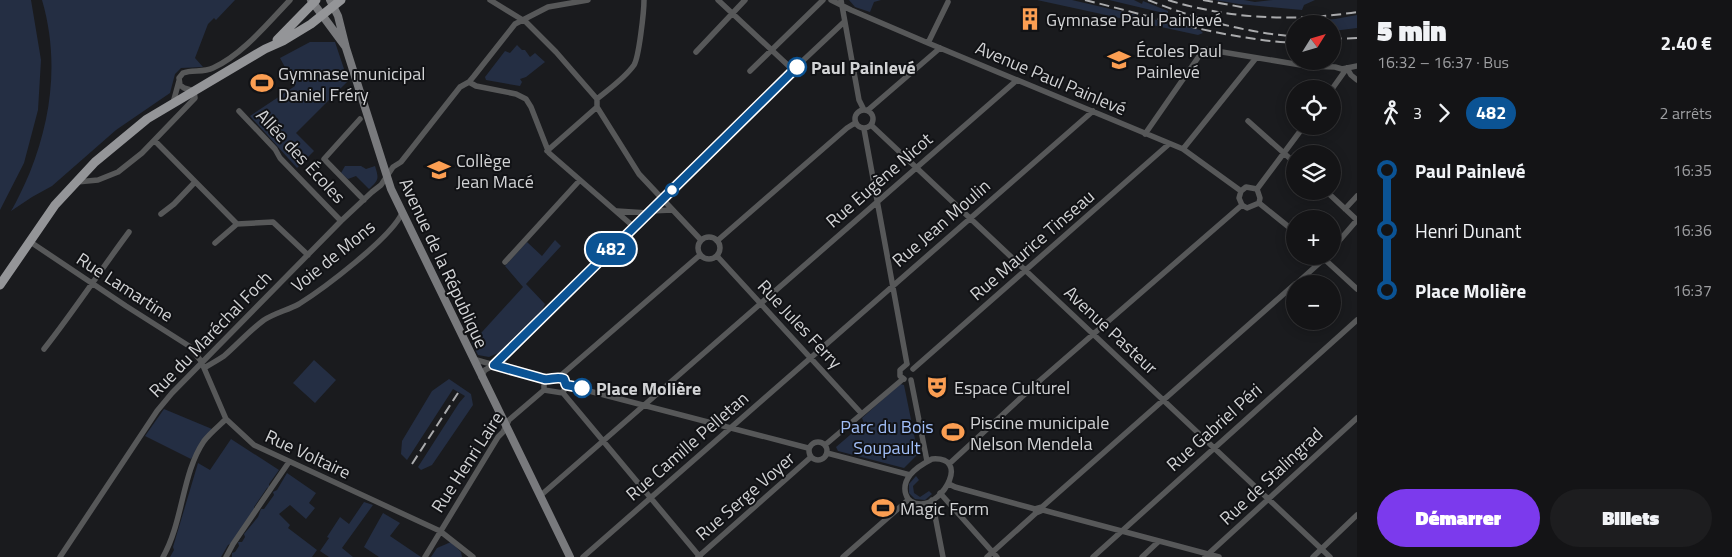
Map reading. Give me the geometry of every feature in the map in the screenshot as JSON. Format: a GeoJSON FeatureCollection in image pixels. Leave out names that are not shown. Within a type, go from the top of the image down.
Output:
{"type":"FeatureCollection","features":[{"type":"Feature","properties":{"kind":"main road"},"geometry":{"type":"LineString","coordinates":[[274,44],[313,1],[346,48]]}},
{"type":"Feature","properties":{"kind":"main road"},"geometry":{"type":"LineString","coordinates":[[0,285],[55,205],[95,162],[147,119],[274,44],[283,41],[322,16],[335,2]]}},
{"type":"Feature","properties":{"kind":"main road","name":"Avenue de la République"},"geometry":{"type":"LineString","coordinates":[[335,2],[346,48],[391,189],[570,557]]}},
{"type":"Feature","properties":{"kind":"street"},"geometry":{"type":"LineString","coordinates":[[173,103],[183,73],[205,72],[215,68],[236,54],[290,0]]}},
{"type":"Feature","properties":{"kind":"street"},"geometry":{"type":"LineString","coordinates":[[490,0],[526,22],[556,52],[597,99],[597,107],[639,174],[701,240]]}},
{"type":"Feature","properties":{"kind":"street","name":"Rue du Maréchal Foch"},"geometry":{"type":"LineString","coordinates":[[60,557],[157,411],[172,393],[201,361],[342,221],[382,185],[387,176],[401,162],[460,87],[469,82],[508,31],[521,20],[549,3],[588,0]]}},
{"type":"Feature","properties":{"kind":"street"},"geometry":{"type":"LineString","coordinates":[[597,99],[616,84],[635,64],[644,0]]}},
{"type":"Feature","properties":{"kind":"street"},"geometry":{"type":"LineString","coordinates":[[718,0],[793,70]]}},
{"type":"Feature","properties":{"kind":"street"},"geometry":{"type":"LineString","coordinates":[[696,52],[745,0]]}},
{"type":"Feature","properties":{"kind":"street"},"geometry":{"type":"LineString","coordinates":[[750,71],[823,0]]}},
{"type":"Feature","properties":{"kind":"street","name":"Avenue Paul Painlevé"},"geometry":{"type":"LineString","coordinates":[[831,0],[841,2],[928,43],[1183,149],[1241,191]]}},
{"type":"Feature","properties":{"kind":"street"},"geometry":{"type":"LineString","coordinates":[[841,2],[859,100],[873,117],[871,125],[864,129]]}},
{"type":"Feature","properties":{"kind":"street"},"geometry":{"type":"LineString","coordinates":[[928,43],[948,2]]}},
{"type":"Feature","properties":{"kind":"street"},"geometry":{"type":"LineString","coordinates":[[481,376],[485,370],[494,365],[844,22]]}},
{"type":"Feature","properties":{"kind":"street"},"geometry":{"type":"LineString","coordinates":[[864,129],[855,123],[856,113],[866,110],[940,48]]}},
{"type":"Feature","properties":{"kind":"street"},"geometry":{"type":"LineString","coordinates":[[1146,134],[1204,50],[1307,66],[1342,69],[1357,66]]}},
{"type":"Feature","properties":{"kind":"street"},"geometry":{"type":"LineString","coordinates":[[1183,149],[1256,58]]}},
{"type":"Feature","properties":{"kind":"street"},"geometry":{"type":"LineString","coordinates":[[1347,68],[1357,80]]}},
{"type":"Feature","properties":{"kind":"street"},"geometry":{"type":"LineString","coordinates":[[1338,80],[1347,68]]}},
{"type":"Feature","properties":{"kind":"street","name":"Rue Eugène Nicot"},"geometry":{"type":"LineString","coordinates":[[540,496],[1018,80]]}},
{"type":"Feature","properties":{"kind":"street"},"geometry":{"type":"LineString","coordinates":[[76,182],[98,180],[118,172],[154,141],[195,98],[194,91],[183,88],[179,81]]}},
{"type":"Feature","properties":{"kind":"street"},"geometry":{"type":"LineString","coordinates":[[469,82],[476,86],[516,94],[526,99],[531,107],[547,151],[634,227]]}},
{"type":"Feature","properties":{"kind":"street"},"geometry":{"type":"LineString","coordinates":[[547,151],[597,107]]}},
{"type":"Feature","properties":{"kind":"street","name":"Allée des Écoles"},"geometry":{"type":"LineString","coordinates":[[239,111],[280,158],[342,221]]}},
{"type":"Feature","properties":{"kind":"street","name":"Rue Jean Moulin"},"geometry":{"type":"LineString","coordinates":[[810,358],[1093,111]]}},
{"type":"Feature","properties":{"kind":"street"},"geometry":{"type":"LineString","coordinates":[[360,119],[324,158],[364,200]]}},
{"type":"Feature","properties":{"kind":"street"},"geometry":{"type":"LineString","coordinates":[[1248,121],[1285,153]]}},
{"type":"Feature","properties":{"kind":"street"},"geometry":{"type":"LineString","coordinates":[[717,241],[855,123]]}},
{"type":"Feature","properties":{"kind":"street","name":"Avenue Pasteur"},"geometry":{"type":"LineString","coordinates":[[871,125],[1330,557]]}},
{"type":"Feature","properties":{"kind":"street"},"geometry":{"type":"LineString","coordinates":[[864,129],[907,364],[914,369],[911,380],[927,461]]}},
{"type":"Feature","properties":{"kind":"street"},"geometry":{"type":"LineString","coordinates":[[1257,189],[1298,135]]}},
{"type":"Feature","properties":{"kind":"street"},"geometry":{"type":"LineString","coordinates":[[154,141],[237,224]]}},
{"type":"Feature","properties":{"kind":"street","name":"Rue Maurice Tinseau"},"geometry":{"type":"LineString","coordinates":[[914,369],[1170,144]]}},
{"type":"Feature","properties":{"kind":"street"},"geometry":{"type":"LineString","coordinates":[[505,262],[580,180]]}},
{"type":"Feature","properties":{"kind":"street"},"geometry":{"type":"LineString","coordinates":[[161,214],[174,204],[195,182]]}},
{"type":"Feature","properties":{"kind":"street"},"geometry":{"type":"LineString","coordinates":[[1257,189],[1251,187],[1241,191],[1239,198],[1242,205],[1248,208],[1259,203]]}},
{"type":"Feature","properties":{"kind":"street"},"geometry":{"type":"LineString","coordinates":[[1257,189],[1260,198],[1259,203]]}},
{"type":"Feature","properties":{"kind":"street"},"geometry":{"type":"LineString","coordinates":[[1345,209],[1357,196]]}},
{"type":"Feature","properties":{"kind":"street"},"geometry":{"type":"LineString","coordinates":[[1336,200],[1357,220],[1341,239]]}},
{"type":"Feature","properties":{"kind":"street"},"geometry":{"type":"LineString","coordinates":[[1259,203],[1286,225]]}},
{"type":"Feature","properties":{"kind":"street"},"geometry":{"type":"LineString","coordinates":[[948,464],[1242,205]]}},
{"type":"Feature","properties":{"kind":"street"},"geometry":{"type":"LineString","coordinates":[[617,211],[649,212],[672,210]]}},
{"type":"Feature","properties":{"kind":"street","name":"Voie de Mons"},"geometry":{"type":"LineString","coordinates":[[204,368],[222,357],[241,338],[266,319],[297,305],[317,291],[378,242],[398,221],[402,213]]}},
{"type":"Feature","properties":{"kind":"street"},"geometry":{"type":"LineString","coordinates":[[215,243],[237,224],[273,222],[308,255]]}},
{"type":"Feature","properties":{"kind":"street"},"geometry":{"type":"LineString","coordinates":[[44,349],[79,304],[91,283],[129,232]]}},
{"type":"Feature","properties":{"kind":"street"},"geometry":{"type":"LineString","coordinates":[[708,237],[717,241],[720,250],[717,256],[708,260],[700,255],[698,249],[701,240],[708,237]]}},
{"type":"Feature","properties":{"kind":"street","name":"Rue Lamartine"},"geometry":{"type":"LineString","coordinates":[[29,241],[186,344],[201,361]]}},
{"type":"Feature","properties":{"kind":"street"},"geometry":{"type":"LineString","coordinates":[[473,359],[544,379],[550,380],[559,377],[700,255]]}},
{"type":"Feature","properties":{"kind":"street","name":"Rue Jules Ferry"},"geometry":{"type":"LineString","coordinates":[[717,256],[861,413]]}},
{"type":"Feature","properties":{"kind":"street"},"geometry":{"type":"LineString","coordinates":[[1305,275],[1315,265]]}},
{"type":"Feature","properties":{"kind":"street"},"geometry":{"type":"LineString","coordinates":[[1332,265],[1357,289]]}},
{"type":"Feature","properties":{"kind":"street"},"geometry":{"type":"LineString","coordinates":[[987,557],[995,555],[1036,511],[1043,509],[1163,399],[1286,292]]}},
{"type":"Feature","properties":{"kind":"street","name":"Rue Gabriel Péri"},"geometry":{"type":"LineString","coordinates":[[1093,557],[1357,320]]}},
{"type":"Feature","properties":{"kind":"street","name":"Rue Camille Pelletan"},"geometry":{"type":"LineString","coordinates":[[584,556],[810,358]]}},
{"type":"Feature","properties":{"kind":"street","name":"Rue Voltaire"},"geometry":{"type":"LineString","coordinates":[[201,361],[226,419],[254,446],[440,532],[473,557]]}},
{"type":"Feature","properties":{"kind":"street"},"geometry":{"type":"LineString","coordinates":[[902,378],[900,370],[907,364]]}},
{"type":"Feature","properties":{"kind":"street"},"geometry":{"type":"LineString","coordinates":[[559,377],[564,379],[566,385],[563,393]]}},
{"type":"Feature","properties":{"kind":"street"},"geometry":{"type":"LineString","coordinates":[[902,378],[911,380]]}},
{"type":"Feature","properties":{"kind":"street"},"geometry":{"type":"LineString","coordinates":[[825,445],[902,378]]}},
{"type":"Feature","properties":{"kind":"street"},"geometry":{"type":"LineString","coordinates":[[544,379],[544,390],[563,393],[699,557]]}},
{"type":"Feature","properties":{"kind":"street"},"geometry":{"type":"LineString","coordinates":[[566,385],[808,448]]}},
{"type":"Feature","properties":{"kind":"street","name":"Rue Henri Laire"},"geometry":{"type":"LineString","coordinates":[[425,557],[511,418],[544,390]]}},
{"type":"Feature","properties":{"kind":"street","name":"Rue de Stalingrad"},"geometry":{"type":"LineString","coordinates":[[1206,556],[1357,418]]}},
{"type":"Feature","properties":{"kind":"street"},"geometry":{"type":"LineString","coordinates":[[163,557],[171,543],[194,460],[205,440],[226,419]]}},
{"type":"Feature","properties":{"kind":"street"},"geometry":{"type":"LineString","coordinates":[[816,441],[825,445],[827,453],[820,460],[815,460],[808,453],[808,448],[816,441]]}},
{"type":"Feature","properties":{"kind":"street"},"geometry":{"type":"LineString","coordinates":[[827,453],[910,475]]}},
{"type":"Feature","properties":{"kind":"street","name":"Rue Serge Voyer"},"geometry":{"type":"LineString","coordinates":[[699,557],[811,457]]}},
{"type":"Feature","properties":{"kind":"street"},"geometry":{"type":"LineString","coordinates":[[938,459],[948,464],[952,475],[949,484],[940,493],[926,503],[920,504],[908,500],[905,488],[910,475],[927,461],[938,459]]}},
{"type":"Feature","properties":{"kind":"street"},"geometry":{"type":"LineString","coordinates":[[226,557],[289,462]]}},
{"type":"Feature","properties":{"kind":"street"},"geometry":{"type":"LineString","coordinates":[[949,484],[955,488],[1036,511]]}},
{"type":"Feature","properties":{"kind":"street"},"geometry":{"type":"LineString","coordinates":[[940,493],[995,555]]}},
{"type":"Feature","properties":{"kind":"street"},"geometry":{"type":"LineString","coordinates":[[843,557],[908,500]]}},
{"type":"Feature","properties":{"kind":"street"},"geometry":{"type":"LineString","coordinates":[[932,500],[943,557]]}},
{"type":"Feature","properties":{"kind":"street"},"geometry":{"type":"LineString","coordinates":[[1043,509],[1206,556],[1219,557]]}},
{"type":"Feature","properties":{"kind":"street"},"geometry":{"type":"LineString","coordinates":[[1312,557],[1357,516]]}},
{"type":"Feature","properties":{"kind":"street"},"geometry":{"type":"LineString","coordinates":[[1142,557],[1158,542]]}},
{"type":"Feature","properties":{"kind":"green space"},"geometry":{"type":"Polygon","coordinates":[[[0,0],[31,0],[41,60],[38,110],[24,163],[0,210],[0,0]]]}},
{"type":"Feature","properties":{"kind":"green space"},"geometry":{"type":"Polygon","coordinates":[[[42,0],[235,0],[216,20],[214,18],[208,24],[195,58],[203,67],[181,68],[175,74],[170,93],[116,130],[52,186],[11,211],[28,177],[38,151],[48,109],[51,87],[50,44],[42,0]]]}},
{"type":"Feature","properties":{"kind":"green space"},"geometry":{"type":"Polygon","coordinates":[[[849,0],[881,0],[874,2],[870,12],[855,7],[849,0]]]}},
{"type":"Feature","properties":{"kind":"green space"},"geometry":{"type":"Polygon","coordinates":[[[1037,0],[1072,0],[1200,30],[1203,33],[1198,35],[1037,0]]]}},
{"type":"Feature","properties":{"kind":"green space"},"geometry":{"type":"Polygon","coordinates":[[[1109,0],[1134,0],[1142,4],[1143,1],[1168,11],[1168,14],[1109,0]]]}},
{"type":"Feature","properties":{"kind":"green space"},"geometry":{"type":"Polygon","coordinates":[[[1215,0],[1255,2],[1315,0],[1304,5],[1302,10],[1215,0]]]}},
{"type":"Feature","properties":{"kind":"green space"},"geometry":{"type":"Polygon","coordinates":[[[1357,15],[1357,28],[1341,30],[1341,18],[1357,15]]]}},
{"type":"Feature","properties":{"kind":"green space"},"geometry":{"type":"Polygon","coordinates":[[[310,42],[335,42],[348,81],[296,133],[314,151],[297,168],[250,116],[295,86],[280,58],[310,42]]]}},
{"type":"Feature","properties":{"kind":"green space"},"geometry":{"type":"Polygon","coordinates":[[[517,45],[522,50],[525,50],[530,57],[535,53],[545,62],[526,77],[520,79],[522,82],[520,86],[486,80],[485,77],[505,51],[510,53],[517,45]]]}},
{"type":"Feature","properties":{"kind":"green space"},"geometry":{"type":"Polygon","coordinates":[[[345,166],[361,166],[366,169],[375,166],[376,181],[369,189],[356,176],[348,179],[341,173],[345,166]]]}},
{"type":"Feature","properties":{"kind":"green space"},"geometry":{"type":"Polygon","coordinates":[[[555,240],[561,246],[526,284],[545,304],[542,310],[498,353],[489,357],[478,355],[472,343],[523,287],[505,266],[527,242],[542,256],[555,240]]]}},
{"type":"Feature","properties":{"kind":"green space"},"geometry":{"type":"Polygon","coordinates":[[[314,360],[336,380],[315,403],[293,383],[314,360]]]}},
{"type":"Feature","properties":{"kind":"green space"},"geometry":{"type":"Polygon","coordinates":[[[449,379],[471,394],[473,405],[432,465],[421,470],[418,467],[465,396],[453,389],[407,460],[401,454],[402,441],[432,391],[449,379]]]}},
{"type":"Feature","properties":{"kind":"green space","name":"Parc du Bois Soupault"},"geometry":{"type":"Polygon","coordinates":[[[900,384],[904,385],[918,454],[904,468],[838,451],[836,447],[864,423],[862,418],[900,384]]]}},
{"type":"Feature","properties":{"kind":"green space"},"geometry":{"type":"Polygon","coordinates":[[[164,409],[212,429],[191,459],[145,436],[164,409]]]}},
{"type":"Feature","properties":{"kind":"green space"},"geometry":{"type":"Polygon","coordinates":[[[231,439],[279,470],[254,507],[254,511],[221,557],[170,557],[174,550],[173,547],[198,463],[210,470],[231,439]]]}},
{"type":"Feature","properties":{"kind":"green space"},"geometry":{"type":"Polygon","coordinates":[[[287,473],[316,493],[309,503],[315,508],[306,519],[290,505],[279,514],[290,525],[288,528],[317,550],[312,557],[232,557],[232,553],[239,546],[238,542],[242,542],[245,537],[244,534],[258,517],[261,509],[264,509],[274,495],[273,492],[277,490],[287,473]]]}},
{"type":"Feature","properties":{"kind":"green space"},"geometry":{"type":"Polygon","coordinates":[[[916,476],[919,480],[913,486],[914,493],[920,497],[929,491],[932,494],[925,500],[915,499],[909,493],[909,484],[916,476]]]}},
{"type":"Feature","properties":{"kind":"green space"},"geometry":{"type":"Polygon","coordinates":[[[364,502],[373,505],[342,548],[353,557],[329,557],[320,551],[340,517],[349,524],[364,502]]]}},
{"type":"Feature","properties":{"kind":"green space"},"geometry":{"type":"Polygon","coordinates":[[[383,513],[400,523],[390,536],[421,557],[379,557],[364,547],[383,513]]]}},
{"type":"Feature","properties":{"kind":"green space"},"geometry":{"type":"Polygon","coordinates":[[[451,542],[461,552],[462,557],[431,557],[437,548],[451,542]]]}},
{"type":"Feature","properties":{"kind":"railway"},"geometry":{"type":"LineString","coordinates":[[1085,0],[1216,32],[1286,42]]}},
{"type":"Feature","properties":{"kind":"railway"},"geometry":{"type":"LineString","coordinates":[[1148,0],[1182,13],[1217,23],[1252,31],[1286,36]]}},
{"type":"Feature","properties":{"kind":"railway"},"geometry":{"type":"LineString","coordinates":[[1168,0],[1214,11],[1262,17],[1309,17],[1357,12]]}},
{"type":"Feature","properties":{"kind":"railway"},"geometry":{"type":"LineString","coordinates":[[1203,0],[1247,8]]}},
{"type":"Feature","properties":{"kind":"railway"},"geometry":{"type":"LineString","coordinates":[[1341,39],[1357,38]]}},
{"type":"Feature","properties":{"kind":"railway"},"geometry":{"type":"LineString","coordinates":[[412,464],[458,393]]}},
{"type":"Feature","properties":{"kind":"bus line","name":"482"},"geometry":{"type":"LineString","coordinates":[[582,388],[566,385],[564,379],[559,377],[550,380],[544,379],[494,365],[797,67]]}},
{"type":"Feature","properties":{"kind":"place","name":"Gymnase Paul Painlevé"},"geometry":{"type":"Point","coordinates":[1030,19]}},
{"type":"Feature","properties":{"kind":"place","name":"Écoles Paul Painlevé"},"geometry":{"type":"Point","coordinates":[1119,60]}},
{"type":"Feature","properties":{"kind":"place","name":"Paul Painlevé"},"geometry":{"type":"Point","coordinates":[797,67]}},
{"type":"Feature","properties":{"kind":"place","name":"Gymnase municipal Daniel Fréry"},"geometry":{"type":"Point","coordinates":[262,83]}},
{"type":"Feature","properties":{"kind":"place","name":"Collège Jean Macé"},"geometry":{"type":"Point","coordinates":[439,170]}},
{"type":"Feature","properties":{"kind":"place","name":"Espace Culturel"},"geometry":{"type":"Point","coordinates":[937,387]}},
{"type":"Feature","properties":{"kind":"place","name":"Place Molière"},"geometry":{"type":"Point","coordinates":[582,388]}},
{"type":"Feature","properties":{"kind":"place","name":"Piscine municipale Nelson Mendela"},"geometry":{"type":"Point","coordinates":[953,432]}},
{"type":"Feature","properties":{"kind":"place","name":"Magic Form"},"geometry":{"type":"Point","coordinates":[883,508]}}]}
